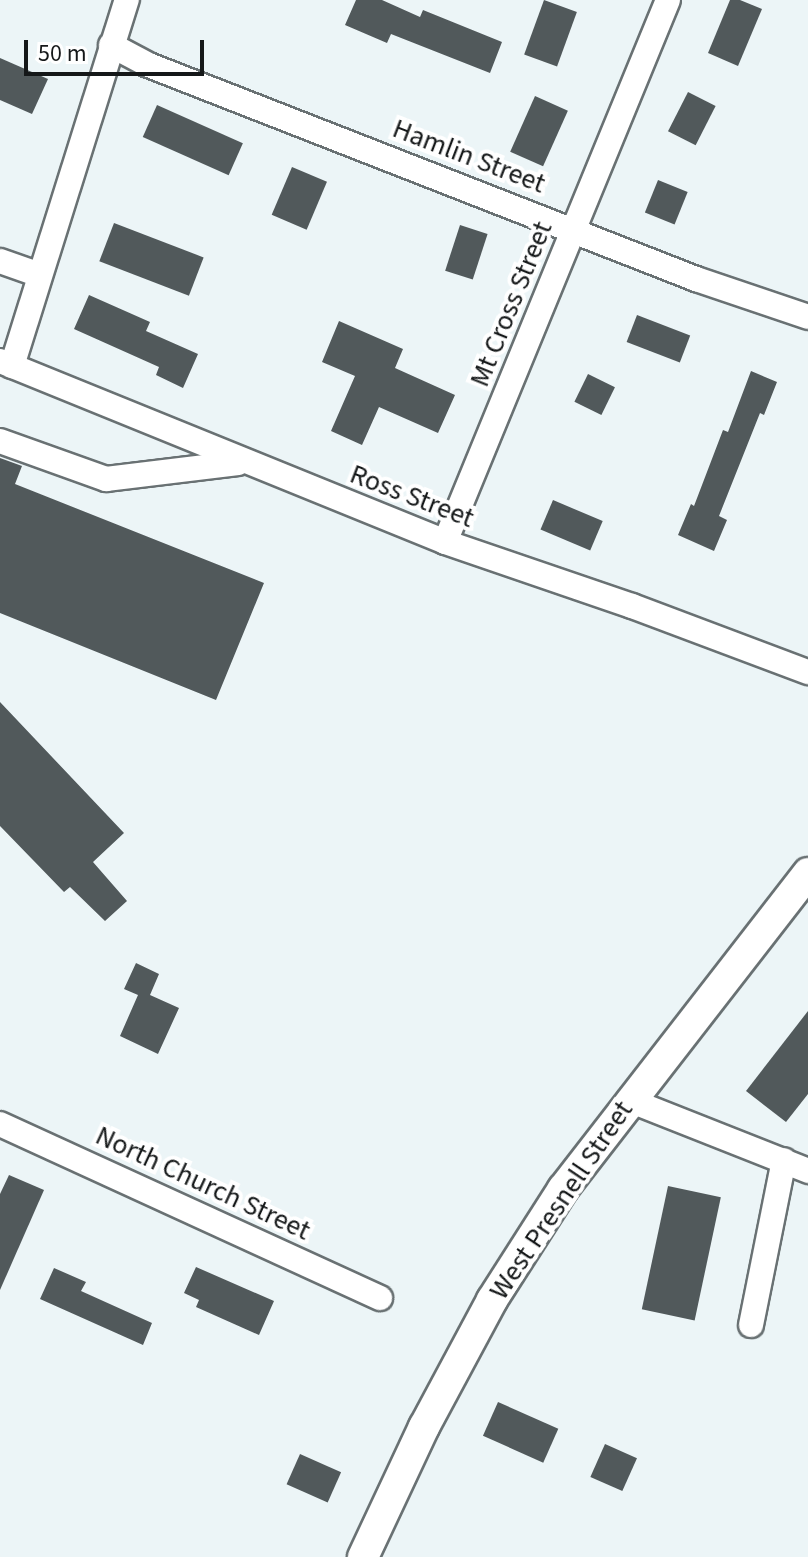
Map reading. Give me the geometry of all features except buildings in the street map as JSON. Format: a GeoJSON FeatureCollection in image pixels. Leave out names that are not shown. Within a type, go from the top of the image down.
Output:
{"type":"FeatureCollection","features":[{"type":"Feature","properties":{"kind":"main road","name":"West Presnell Street"},"geometry":{"type":"LineString","coordinates":[[363,1557],[424,1427],[492,1300],[563,1189],[808,873]]}},
{"type":"Feature","properties":{"kind":"street"},"geometry":{"type":"LineString","coordinates":[[6,364],[40,275],[127,0]]}},
{"type":"Feature","properties":{"kind":"street","name":"Mt Cross Street"},"geometry":{"type":"LineString","coordinates":[[445,542],[668,0]]}},
{"type":"Feature","properties":{"kind":"street","name":"Hamlin Street"},"geometry":{"type":"LineString","coordinates":[[111,45],[146,64],[574,228],[696,279],[808,317]]}},
{"type":"Feature","properties":{"kind":"street"},"geometry":{"type":"LineString","coordinates":[[0,261],[40,275]]}},
{"type":"Feature","properties":{"kind":"street","name":"Ross Street"},"geometry":{"type":"LineString","coordinates":[[6,364],[445,542],[632,606],[808,672]]}},
{"type":"Feature","properties":{"kind":"street"},"geometry":{"type":"LineString","coordinates":[[0,441],[106,479],[208,464],[246,463]]}},
{"type":"Feature","properties":{"kind":"street"},"geometry":{"type":"LineString","coordinates":[[629,1100],[801,1166],[751,1325]]}},
{"type":"Feature","properties":{"kind":"street","name":"North Church Street"},"geometry":{"type":"LineString","coordinates":[[0,1124],[380,1298]]}}]}
